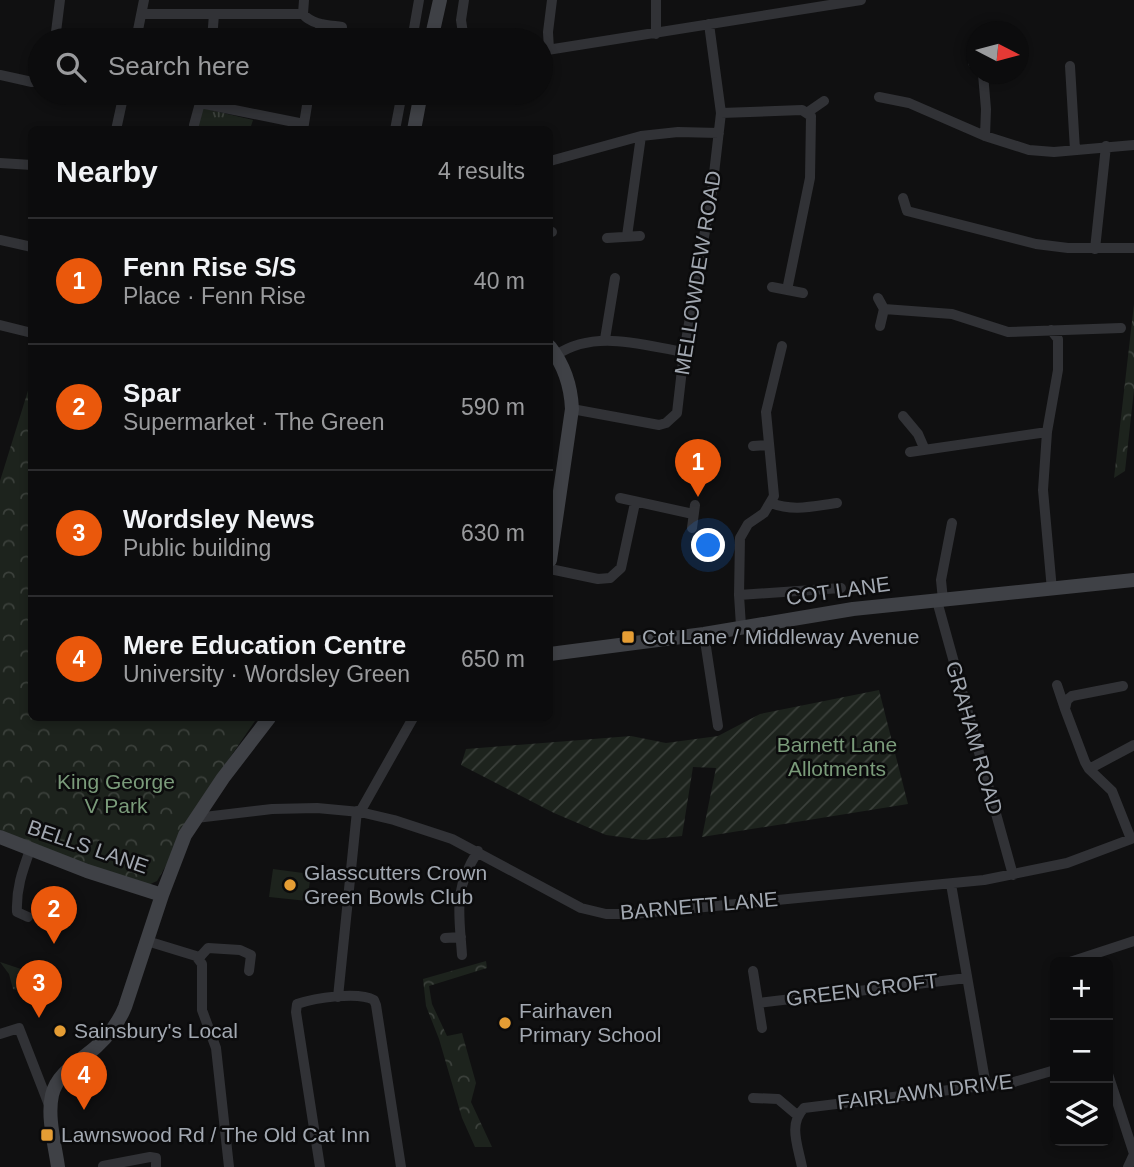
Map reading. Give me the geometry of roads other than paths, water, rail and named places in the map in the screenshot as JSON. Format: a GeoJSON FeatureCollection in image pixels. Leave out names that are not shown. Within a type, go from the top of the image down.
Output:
{"type":"FeatureCollection","features":[{"type":"Feature","properties":{"kind":"street"},"geometry":{"type":"LineString","coordinates":[[56,28],[60,0]]}},
{"type":"Feature","properties":{"kind":"street"},"geometry":{"type":"LineString","coordinates":[[139,28],[144,0]]}},
{"type":"Feature","properties":{"kind":"street"},"geometry":{"type":"LineString","coordinates":[[304,0],[303,14],[306,19],[342,27]]}},
{"type":"Feature","properties":{"kind":"street"},"geometry":{"type":"LineString","coordinates":[[414,28],[419,0]]}},
{"type":"Feature","properties":{"kind":"street"},"geometry":{"type":"LineString","coordinates":[[434,28],[440,0]]}},
{"type":"Feature","properties":{"kind":"street"},"geometry":{"type":"LineString","coordinates":[[462,28],[464,0]]}},
{"type":"Feature","properties":{"kind":"street"},"geometry":{"type":"LineString","coordinates":[[548,28],[552,0]]}},
{"type":"Feature","properties":{"kind":"street"},"geometry":{"type":"LineString","coordinates":[[656,0],[656,34]]}},
{"type":"Feature","properties":{"kind":"street"},"geometry":{"type":"LineString","coordinates":[[780,0],[780,14]]}},
{"type":"Feature","properties":{"kind":"street"},"geometry":{"type":"LineString","coordinates":[[553,49],[861,0]]}},
{"type":"Feature","properties":{"kind":"street"},"geometry":{"type":"LineString","coordinates":[[142,14],[303,14]]}},
{"type":"Feature","properties":{"kind":"street"},"geometry":{"type":"LineString","coordinates":[[213,28],[214,14]]}},
{"type":"Feature","properties":{"kind":"street","name":"MELLOWDEW ROAD"},"geometry":{"type":"LineString","coordinates":[[572,409],[659,425],[666,423],[677,413],[684,352],[712,191],[721,113],[709,23]]}},
{"type":"Feature","properties":{"kind":"street"},"geometry":{"type":"LineString","coordinates":[[320,28],[321,24]]}},
{"type":"Feature","properties":{"kind":"street"},"geometry":{"type":"LineString","coordinates":[[1070,64],[1075,150]]}},
{"type":"Feature","properties":{"kind":"street"},"geometry":{"type":"LineString","coordinates":[[0,75],[28,81]]}},
{"type":"Feature","properties":{"kind":"street"},"geometry":{"type":"LineString","coordinates":[[983,84],[985,136]]}},
{"type":"Feature","properties":{"kind":"street"},"geometry":{"type":"LineString","coordinates":[[879,97],[909,103],[985,136],[1030,150],[1054,152],[1134,145]]}},
{"type":"Feature","properties":{"kind":"street"},"geometry":{"type":"LineString","coordinates":[[808,112],[824,101]]}},
{"type":"Feature","properties":{"kind":"street"},"geometry":{"type":"LineString","coordinates":[[117,126],[121,105]]}},
{"type":"Feature","properties":{"kind":"street"},"geometry":{"type":"LineString","coordinates":[[194,125],[199,105]]}},
{"type":"Feature","properties":{"kind":"street"},"geometry":{"type":"LineString","coordinates":[[226,105],[299,126]]}},
{"type":"Feature","properties":{"kind":"street"},"geometry":{"type":"LineString","coordinates":[[303,126],[307,105]]}},
{"type":"Feature","properties":{"kind":"street"},"geometry":{"type":"LineString","coordinates":[[396,126],[400,105]]}},
{"type":"Feature","properties":{"kind":"street"},"geometry":{"type":"LineString","coordinates":[[415,126],[419,105]]}},
{"type":"Feature","properties":{"kind":"street"},"geometry":{"type":"LineString","coordinates":[[721,113],[808,112]]}},
{"type":"Feature","properties":{"kind":"street"},"geometry":{"type":"LineString","coordinates":[[787,289],[810,178],[811,122],[808,112]]}},
{"type":"Feature","properties":{"kind":"street"},"geometry":{"type":"LineString","coordinates":[[553,160],[641,136],[678,132],[719,133]]}},
{"type":"Feature","properties":{"kind":"street"},"geometry":{"type":"LineString","coordinates":[[627,236],[641,136]]}},
{"type":"Feature","properties":{"kind":"street"},"geometry":{"type":"LineString","coordinates":[[1096,249],[1106,146]]}},
{"type":"Feature","properties":{"kind":"street"},"geometry":{"type":"LineString","coordinates":[[0,163],[28,165]]}},
{"type":"Feature","properties":{"kind":"street"},"geometry":{"type":"LineString","coordinates":[[903,198],[903,215],[1036,244],[1096,249],[1134,248]]}},
{"type":"Feature","properties":{"kind":"street"},"geometry":{"type":"LineString","coordinates":[[607,238],[640,236]]}},
{"type":"Feature","properties":{"kind":"street"},"geometry":{"type":"LineString","coordinates":[[0,240],[28,246]]}},
{"type":"Feature","properties":{"kind":"street"},"geometry":{"type":"LineString","coordinates":[[605,339],[615,278]]}},
{"type":"Feature","properties":{"kind":"street"},"geometry":{"type":"LineString","coordinates":[[600,288],[612,290]]}},
{"type":"Feature","properties":{"kind":"street"},"geometry":{"type":"LineString","coordinates":[[772,288],[803,293]]}},
{"type":"Feature","properties":{"kind":"street"},"geometry":{"type":"LineString","coordinates":[[878,298],[884,309],[880,326]]}},
{"type":"Feature","properties":{"kind":"street"},"geometry":{"type":"LineString","coordinates":[[884,309],[951,314],[1008,332],[1121,328]]}},
{"type":"Feature","properties":{"kind":"street"},"geometry":{"type":"LineString","coordinates":[[0,325],[28,331]]}},
{"type":"Feature","properties":{"kind":"street"},"geometry":{"type":"LineString","coordinates":[[1051,330],[1058,339],[1058,370],[1047,432],[1044,515],[1052,590]]}},
{"type":"Feature","properties":{"kind":"street"},"geometry":{"type":"LineString","coordinates":[[553,519],[555,491],[572,409],[569,385],[553,351],[605,339],[684,352]]}},
{"type":"Feature","properties":{"kind":"street"},"geometry":{"type":"LineString","coordinates":[[741,626],[740,538],[748,524],[764,513],[771,503],[775,488],[765,412],[782,346]]}},
{"type":"Feature","properties":{"kind":"street"},"geometry":{"type":"LineString","coordinates":[[903,416],[918,434],[925,450]]}},
{"type":"Feature","properties":{"kind":"street"},"geometry":{"type":"LineString","coordinates":[[910,452],[1047,432]]}},
{"type":"Feature","properties":{"kind":"street"},"geometry":{"type":"LineString","coordinates":[[753,446],[768,444]]}},
{"type":"Feature","properties":{"kind":"street"},"geometry":{"type":"LineString","coordinates":[[620,498],[635,503],[694,510],[692,528]]}},
{"type":"Feature","properties":{"kind":"street"},"geometry":{"type":"LineString","coordinates":[[553,570],[597,579],[610,578],[621,568],[635,503]]}},
{"type":"Feature","properties":{"kind":"street"},"geometry":{"type":"LineString","coordinates":[[771,503],[799,509],[837,503]]}},
{"type":"Feature","properties":{"kind":"street","name":"GRAHAM ROAD"},"geometry":{"type":"LineString","coordinates":[[952,523],[954,538],[941,580],[940,600],[1013,875]]}},
{"type":"Feature","properties":{"kind":"street","name":"COT LANE"},"geometry":{"type":"LineString","coordinates":[[553,654],[704,634],[853,609],[1134,580]]}},
{"type":"Feature","properties":{"kind":"street"},"geometry":{"type":"LineString","coordinates":[[739,595],[841,588]]}},
{"type":"Feature","properties":{"kind":"street"},"geometry":{"type":"LineString","coordinates":[[704,634],[718,726]]}},
{"type":"Feature","properties":{"kind":"street"},"geometry":{"type":"LineString","coordinates":[[1057,685],[1077,744],[1089,769],[1112,791],[1133,839]]}},
{"type":"Feature","properties":{"kind":"street"},"geometry":{"type":"LineString","coordinates":[[1065,709],[1067,700],[1072,696],[1123,686]]}},
{"type":"Feature","properties":{"kind":"street"},"geometry":{"type":"LineString","coordinates":[[51,1110],[55,1087],[62,1076],[98,1045],[117,1023],[148,941],[178,849],[196,818],[267,721]]}},
{"type":"Feature","properties":{"kind":"street"},"geometry":{"type":"LineString","coordinates":[[338,997],[358,812],[411,721]]}},
{"type":"Feature","properties":{"kind":"street"},"geometry":{"type":"LineString","coordinates":[[1089,769],[1134,745]]}},
{"type":"Feature","properties":{"kind":"street","name":"BARNETT LANE"},"geometry":{"type":"LineString","coordinates":[[196,818],[272,809],[317,808],[358,812],[452,839],[581,908],[606,914],[633,914],[951,884],[1013,875],[1067,863],[1133,839]]}},
{"type":"Feature","properties":{"kind":"street","name":"BELLS LANE"},"geometry":{"type":"LineString","coordinates":[[0,837],[30,850],[162,895]]}},
{"type":"Feature","properties":{"kind":"street"},"geometry":{"type":"LineString","coordinates":[[28,917],[17,912],[16,895],[30,850]]}},
{"type":"Feature","properties":{"kind":"street"},"geometry":{"type":"LineString","coordinates":[[462,955],[460,890],[466,871],[478,851]]}},
{"type":"Feature","properties":{"kind":"street"},"geometry":{"type":"LineString","coordinates":[[951,884],[986,1086]]}},
{"type":"Feature","properties":{"kind":"street"},"geometry":{"type":"LineString","coordinates":[[445,938],[461,937]]}},
{"type":"Feature","properties":{"kind":"street"},"geometry":{"type":"LineString","coordinates":[[148,941],[200,958]]}},
{"type":"Feature","properties":{"kind":"street"},"geometry":{"type":"LineString","coordinates":[[1085,957],[1134,941]]}},
{"type":"Feature","properties":{"kind":"street"},"geometry":{"type":"LineString","coordinates":[[200,958],[208,948],[240,950],[251,954],[249,971]]}},
{"type":"Feature","properties":{"kind":"street"},"geometry":{"type":"LineString","coordinates":[[200,958],[202,1010],[216,1048],[229,1167]]}},
{"type":"Feature","properties":{"kind":"street","name":"GREEN CROFT"},"geometry":{"type":"LineString","coordinates":[[753,971],[762,1028]]}},
{"type":"Feature","properties":{"kind":"street","name":"GREEN CROFT"},"geometry":{"type":"LineString","coordinates":[[758,1003],[967,978]]}},
{"type":"Feature","properties":{"kind":"street"},"geometry":{"type":"LineString","coordinates":[[320,1167],[296,1012],[297,1004],[338,997],[370,997],[376,1004],[401,1167]]}},
{"type":"Feature","properties":{"kind":"street"},"geometry":{"type":"LineString","coordinates":[[0,1034],[19,1028],[51,1110],[58,1167]]}},
{"type":"Feature","properties":{"kind":"street","name":"FAIRLAWN DRIVE"},"geometry":{"type":"LineString","coordinates":[[797,1115],[804,1108],[1014,1082],[1050,1071]]}},
{"type":"Feature","properties":{"kind":"street"},"geometry":{"type":"LineString","coordinates":[[1111,1083],[1134,1154],[1130,1164]]}},
{"type":"Feature","properties":{"kind":"street"},"geometry":{"type":"LineString","coordinates":[[776,1086],[778,1100]]}},
{"type":"Feature","properties":{"kind":"street"},"geometry":{"type":"LineString","coordinates":[[753,1098],[778,1100],[797,1115],[794,1125],[802,1167]]}},
{"type":"Feature","properties":{"kind":"street"},"geometry":{"type":"LineString","coordinates":[[103,1166],[150,1157],[156,1158],[156,1167]]}},
{"type":"Feature","properties":{"kind":"place","name":"Fenn Rise S/S"},"geometry":{"type":"Point","coordinates":[698,497]}},
{"type":"Feature","properties":{"kind":"place","name":"Cot Lane / Middleway Avenue"},"geometry":{"type":"Point","coordinates":[628,637]}},
{"type":"Feature","properties":{"kind":"place","name":"Glasscutters Crown Green Bowls Club"},"geometry":{"type":"Point","coordinates":[290,885]}},
{"type":"Feature","properties":{"kind":"place","name":"Spar"},"geometry":{"type":"Point","coordinates":[54,944]}},
{"type":"Feature","properties":{"kind":"place","name":"Wordsley News"},"geometry":{"type":"Point","coordinates":[39,1018]}},
{"type":"Feature","properties":{"kind":"place","name":"Fairhaven Primary School"},"geometry":{"type":"Point","coordinates":[505,1023]}},
{"type":"Feature","properties":{"kind":"place","name":"Sainsbury's Local"},"geometry":{"type":"Point","coordinates":[60,1031]}},
{"type":"Feature","properties":{"kind":"place","name":"Mere Education Centre"},"geometry":{"type":"Point","coordinates":[84,1110]}},
{"type":"Feature","properties":{"kind":"place","name":"Lawnswood Rd / The Old Cat Inn"},"geometry":{"type":"Point","coordinates":[47,1135]}},
{"type":"Feature","properties":{"kind":"park label","name":"Barnett Lane Allotments"},"geometry":{"type":"Point","coordinates":[837,757]}},
{"type":"Feature","properties":{"kind":"park label","name":"King George V Park"},"geometry":{"type":"Point","coordinates":[116,794]}}]}
